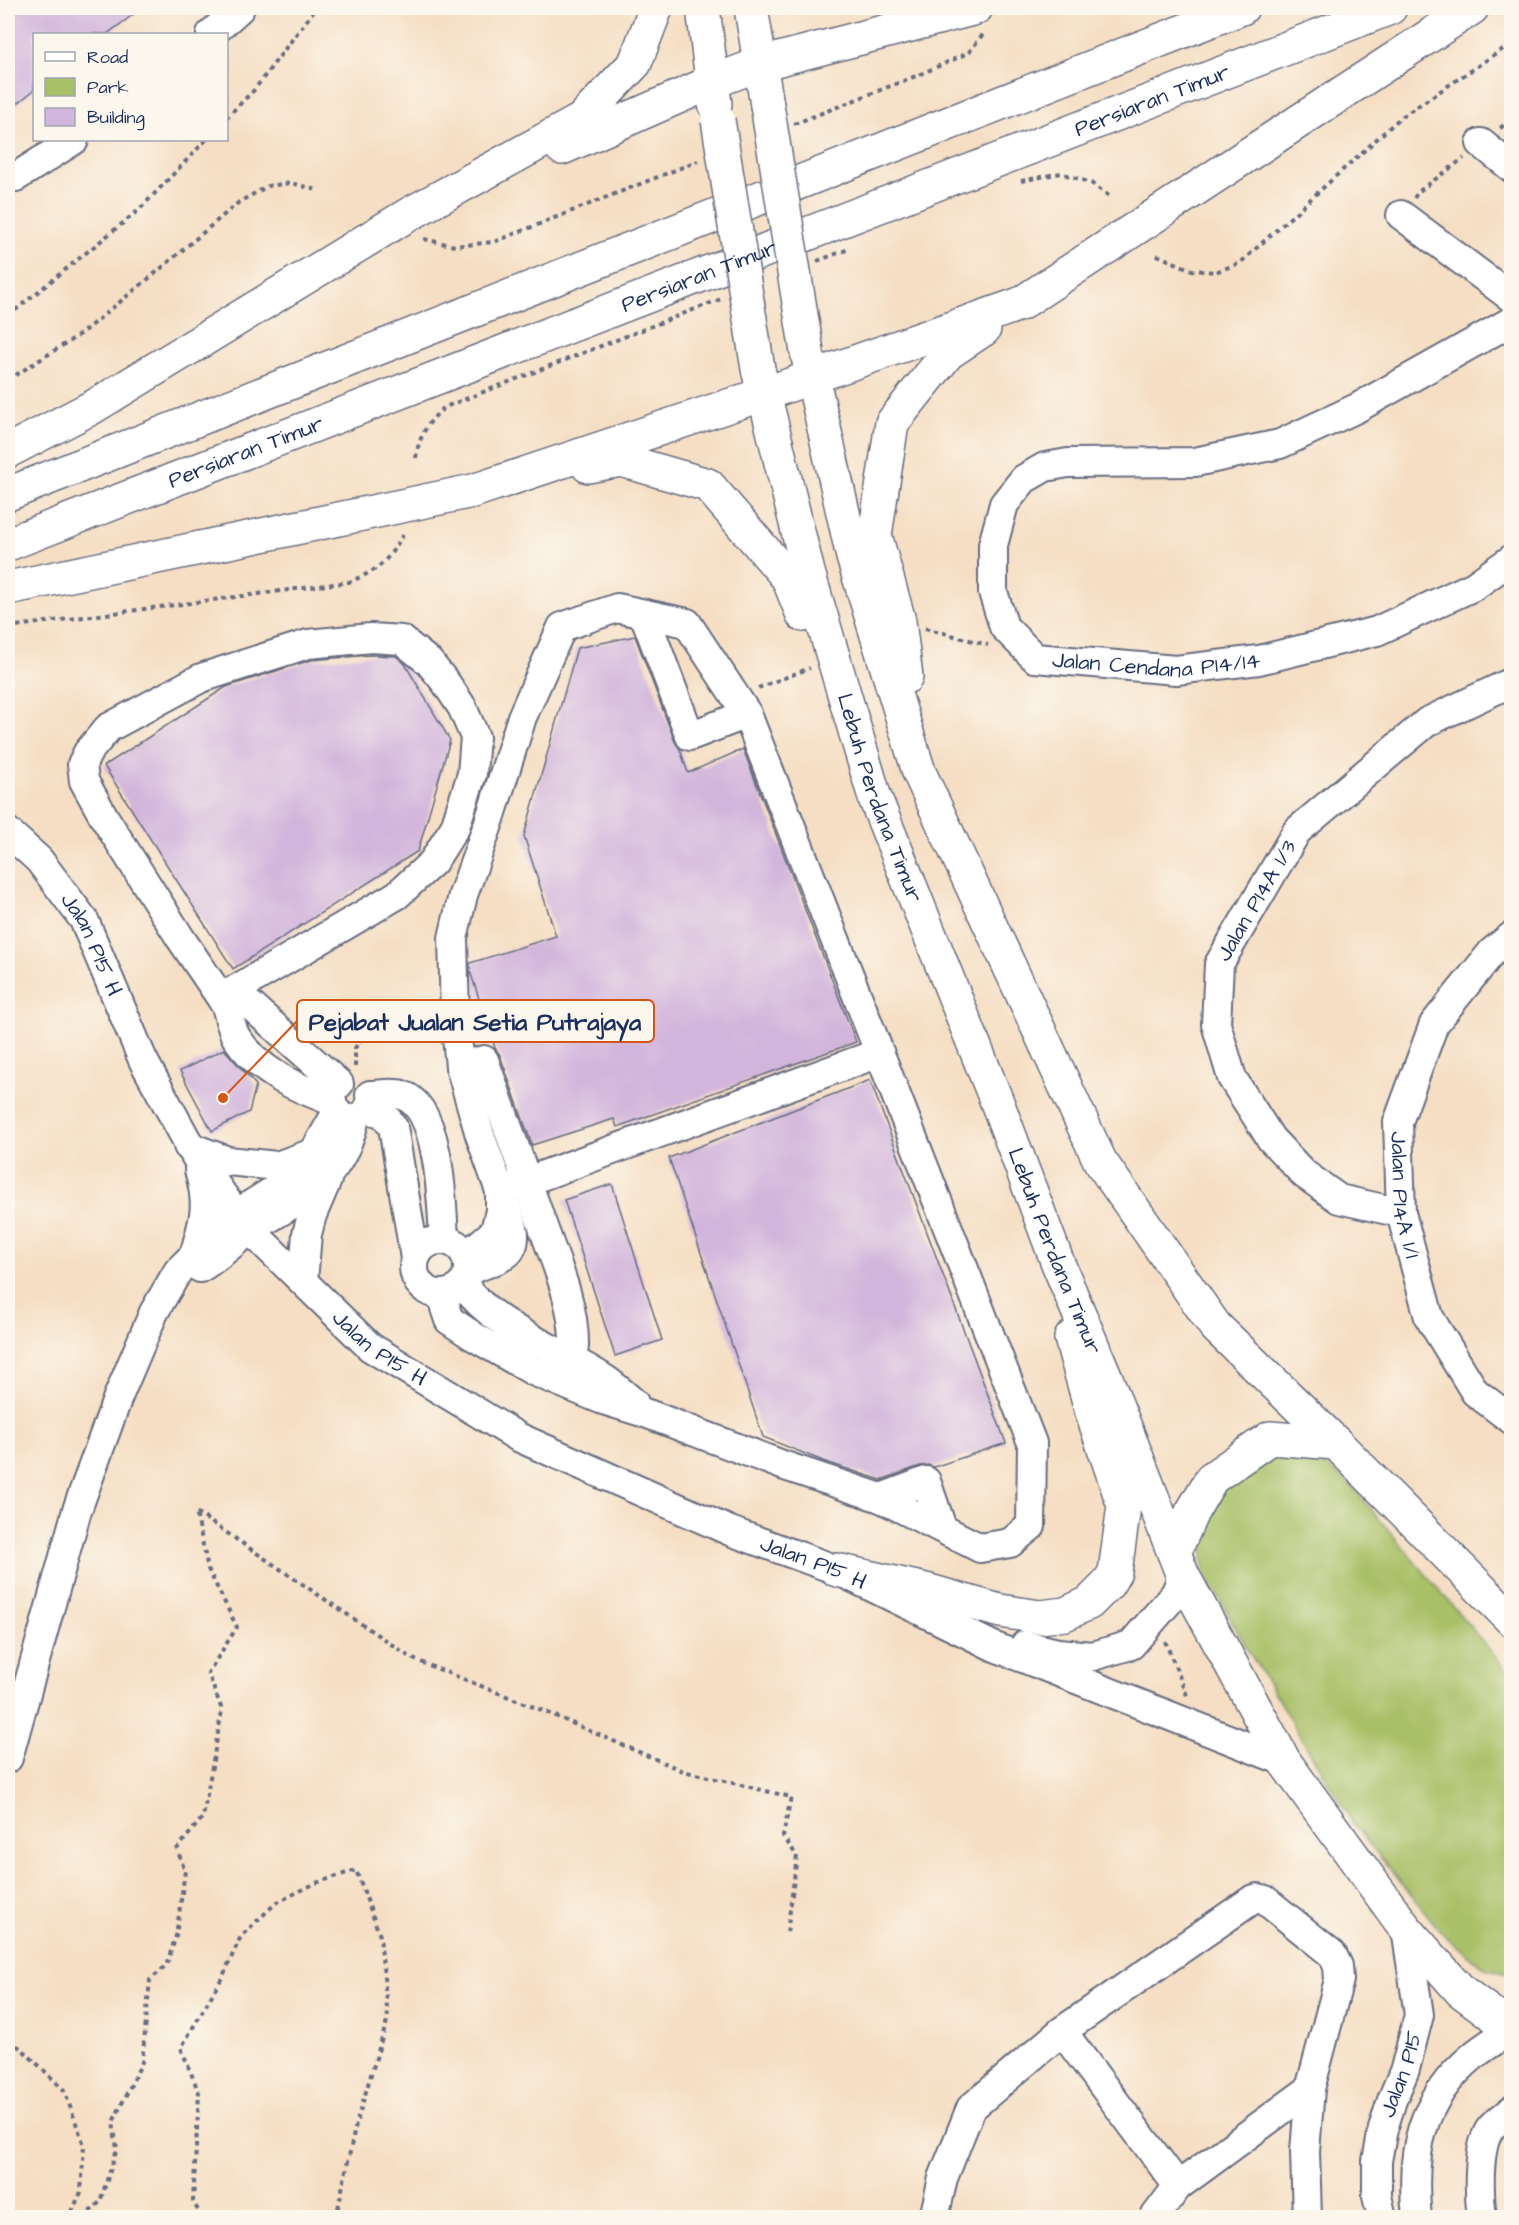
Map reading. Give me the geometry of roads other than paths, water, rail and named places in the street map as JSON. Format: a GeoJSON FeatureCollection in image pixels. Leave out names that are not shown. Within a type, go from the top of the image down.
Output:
{"type":"FeatureCollection","features":[{"type":"Feature","properties":{"kind":"main road"},"geometry":{"type":"LineString","coordinates":[[8,451],[93,407],[406,216],[580,120],[635,63],[656,8]]}},
{"type":"Feature","properties":{"kind":"main road","name":"Lebuh Perdana Timur"},"geometry":{"type":"LineString","coordinates":[[703,8],[712,82],[761,382],[808,572],[875,798],[1179,1565],[1284,1761],[1406,1929],[1461,1991],[1512,2029]]}},
{"type":"Feature","properties":{"kind":"main road","name":"Lebuh Perdana Timur"},"geometry":{"type":"LineString","coordinates":[[751,8],[810,365],[853,557],[919,772],[1100,1161],[1215,1326],[1509,1616]]}},
{"type":"Feature","properties":{"kind":"main road"},"geometry":{"type":"LineString","coordinates":[[406,216],[712,82],[760,64],[976,8]]}},
{"type":"Feature","properties":{"kind":"main road"},"geometry":{"type":"LineString","coordinates":[[8,494],[1242,8]]}},
{"type":"Feature","properties":{"kind":"main road","name":"Persiaran Timur"},"geometry":{"type":"LineString","coordinates":[[8,544],[1390,8]]}},
{"type":"Feature","properties":{"kind":"main road"},"geometry":{"type":"LineString","coordinates":[[919,772],[899,621],[875,535],[892,423],[948,353],[1472,8]]}},
{"type":"Feature","properties":{"kind":"main road"},"geometry":{"type":"LineString","coordinates":[[473,491],[810,365],[1020,304]]}},
{"type":"Feature","properties":{"kind":"main road"},"geometry":{"type":"LineString","coordinates":[[8,436],[93,407]]}},
{"type":"Feature","properties":{"kind":"main road"},"geometry":{"type":"LineString","coordinates":[[8,588],[621,459],[708,485],[788,578],[875,798]]}},
{"type":"Feature","properties":{"kind":"main road"},"geometry":{"type":"LineString","coordinates":[[837,1570],[926,1590],[1000,1611],[1040,1617],[1065,1614],[1089,1603],[1108,1584],[1115,1572],[1124,1506],[1093,1416],[1071,1342],[1058,1261]]}},
{"type":"Feature","properties":{"kind":"main road"},"geometry":{"type":"LineString","coordinates":[[1179,1565],[1192,1512],[1212,1478],[1270,1438],[1336,1443]]}},
{"type":"Feature","properties":{"kind":"street"},"geometry":{"type":"LineString","coordinates":[[212,33],[242,9]]}},
{"type":"Feature","properties":{"kind":"street"},"geometry":{"type":"LineString","coordinates":[[10,178],[72,141]]}},
{"type":"Feature","properties":{"kind":"street"},"geometry":{"type":"LineString","coordinates":[[1481,143],[1512,168]]}},
{"type":"Feature","properties":{"kind":"street"},"geometry":{"type":"LineString","coordinates":[[1401,215],[1512,298]]}},
{"type":"Feature","properties":{"kind":"street","name":"Jalan Cendana P14/14"},"geometry":{"type":"LineString","coordinates":[[1512,321],[1357,408],[1280,444],[1195,462],[1068,463],[1045,467],[1024,479],[1004,504],[993,545],[993,592],[1004,627],[1035,658],[1176,670],[1259,660],[1377,631],[1474,586],[1512,559]]}},
{"type":"Feature","properties":{"kind":"street"},"geometry":{"type":"LineString","coordinates":[[224,1002],[397,895],[433,862],[455,827],[472,774],[475,737],[462,707],[446,683],[429,662],[402,640],[371,638],[308,644],[201,678],[108,728],[88,752],[82,764],[84,781],[128,854],[224,1002],[235,1035],[273,1074],[287,1083],[351,1100],[382,1112],[393,1127],[415,1258],[414,1268],[421,1285],[428,1291],[458,1269],[499,1259],[511,1251],[515,1240],[511,1221],[480,1135],[460,1066],[455,1019],[453,938],[463,895],[522,717],[562,627],[617,608],[687,622],[748,703],[879,1053],[1032,1443],[1030,1526],[1010,1543],[980,1548],[881,1498],[603,1400],[533,1371],[473,1336],[449,1320],[444,1308],[458,1269],[436,1149],[422,1110],[403,1095],[351,1100]]}},
{"type":"Feature","properties":{"kind":"street"},"geometry":{"type":"LineString","coordinates":[[644,614],[690,736],[748,703]]}},
{"type":"Feature","properties":{"kind":"street","name":"Jalan P14A 1/3"},"geometry":{"type":"LineString","coordinates":[[1401,1214],[1339,1199],[1304,1174],[1272,1138],[1232,1078],[1216,1023],[1219,964],[1297,831],[1427,722],[1512,682]]}},
{"type":"Feature","properties":{"kind":"street","name":"Jalan P15 H"},"geometry":{"type":"LineString","coordinates":[[8,832],[39,860],[84,920],[142,1060],[192,1151],[243,1222],[370,1347],[518,1437],[730,1531],[837,1570],[995,1647],[1284,1761]]}},
{"type":"Feature","properties":{"kind":"street","name":"Jalan P14A 1/1"},"geometry":{"type":"LineString","coordinates":[[1512,936],[1492,952],[1434,1024],[1398,1122],[1401,1214],[1429,1317],[1475,1392],[1512,1420]]}},
{"type":"Feature","properties":{"kind":"street"},"geometry":{"type":"LineString","coordinates":[[500,1191],[879,1053]]}},
{"type":"Feature","properties":{"kind":"street"},"geometry":{"type":"LineString","coordinates":[[460,1066],[484,1060],[527,1180],[570,1304],[574,1347],[561,1355]]}},
{"type":"Feature","properties":{"kind":"street"},"geometry":{"type":"LineString","coordinates":[[192,1151],[228,1161],[277,1166],[338,1163],[350,1139],[351,1100]]}},
{"type":"Feature","properties":{"kind":"street"},"geometry":{"type":"LineString","coordinates":[[192,1151],[205,1192],[205,1256]]}},
{"type":"Feature","properties":{"kind":"street"},"geometry":{"type":"LineString","coordinates":[[8,1758],[77,1510],[118,1397],[154,1312],[205,1256],[243,1222],[298,1202],[323,1162]]}},
{"type":"Feature","properties":{"kind":"street"},"geometry":{"type":"LineString","coordinates":[[303,1281],[309,1224],[323,1162]]}},
{"type":"Feature","properties":{"kind":"street"},"geometry":{"type":"LineString","coordinates":[[415,1258],[419,1250],[435,1240],[458,1269],[470,1295],[494,1315],[605,1379],[648,1414]]}},
{"type":"Feature","properties":{"kind":"street"},"geometry":{"type":"LineString","coordinates":[[205,1256],[235,1253],[284,1261]]}},
{"type":"Feature","properties":{"kind":"street"},"geometry":{"type":"LineString","coordinates":[[570,1304],[582,1324],[592,1372]]}},
{"type":"Feature","properties":{"kind":"street","name":"Jalan P15 H"},"geometry":{"type":"LineString","coordinates":[[959,1628],[1058,1653],[1093,1656],[1131,1645],[1174,1594],[1179,1565]]}},
{"type":"Feature","properties":{"kind":"street"},"geometry":{"type":"LineString","coordinates":[[934,2217],[943,2178],[971,2108],[1062,2031],[1258,1898],[1265,1900],[1332,1954],[1338,1966],[1339,1980],[1311,2089],[1305,2151],[1307,2217]]}},
{"type":"Feature","properties":{"kind":"street","name":"Jalan P15"},"geometry":{"type":"LineString","coordinates":[[1382,2217],[1377,2196],[1377,2162],[1383,2129],[1405,2069],[1419,2015],[1406,1929]]}},
{"type":"Feature","properties":{"kind":"street","name":"Jalan P15"},"geometry":{"type":"LineString","coordinates":[[1417,2217],[1414,2164],[1423,2123],[1444,2085],[1473,2056],[1512,2029]]}},
{"type":"Feature","properties":{"kind":"street"},"geometry":{"type":"LineString","coordinates":[[1062,2031],[1178,2186]]}},
{"type":"Feature","properties":{"kind":"street"},"geometry":{"type":"LineString","coordinates":[[1154,2217],[1178,2186],[1311,2089]]}},
{"type":"Feature","properties":{"kind":"street"},"geometry":{"type":"LineString","coordinates":[[1482,2217],[1479,2199],[1482,2149],[1490,2129],[1512,2110]]}},
{"type":"Feature","properties":{"kind":"place","name":"Pejabat Jualan Setia Putrajaya"},"geometry":{"type":"Point","coordinates":[223,1098]}}]}
